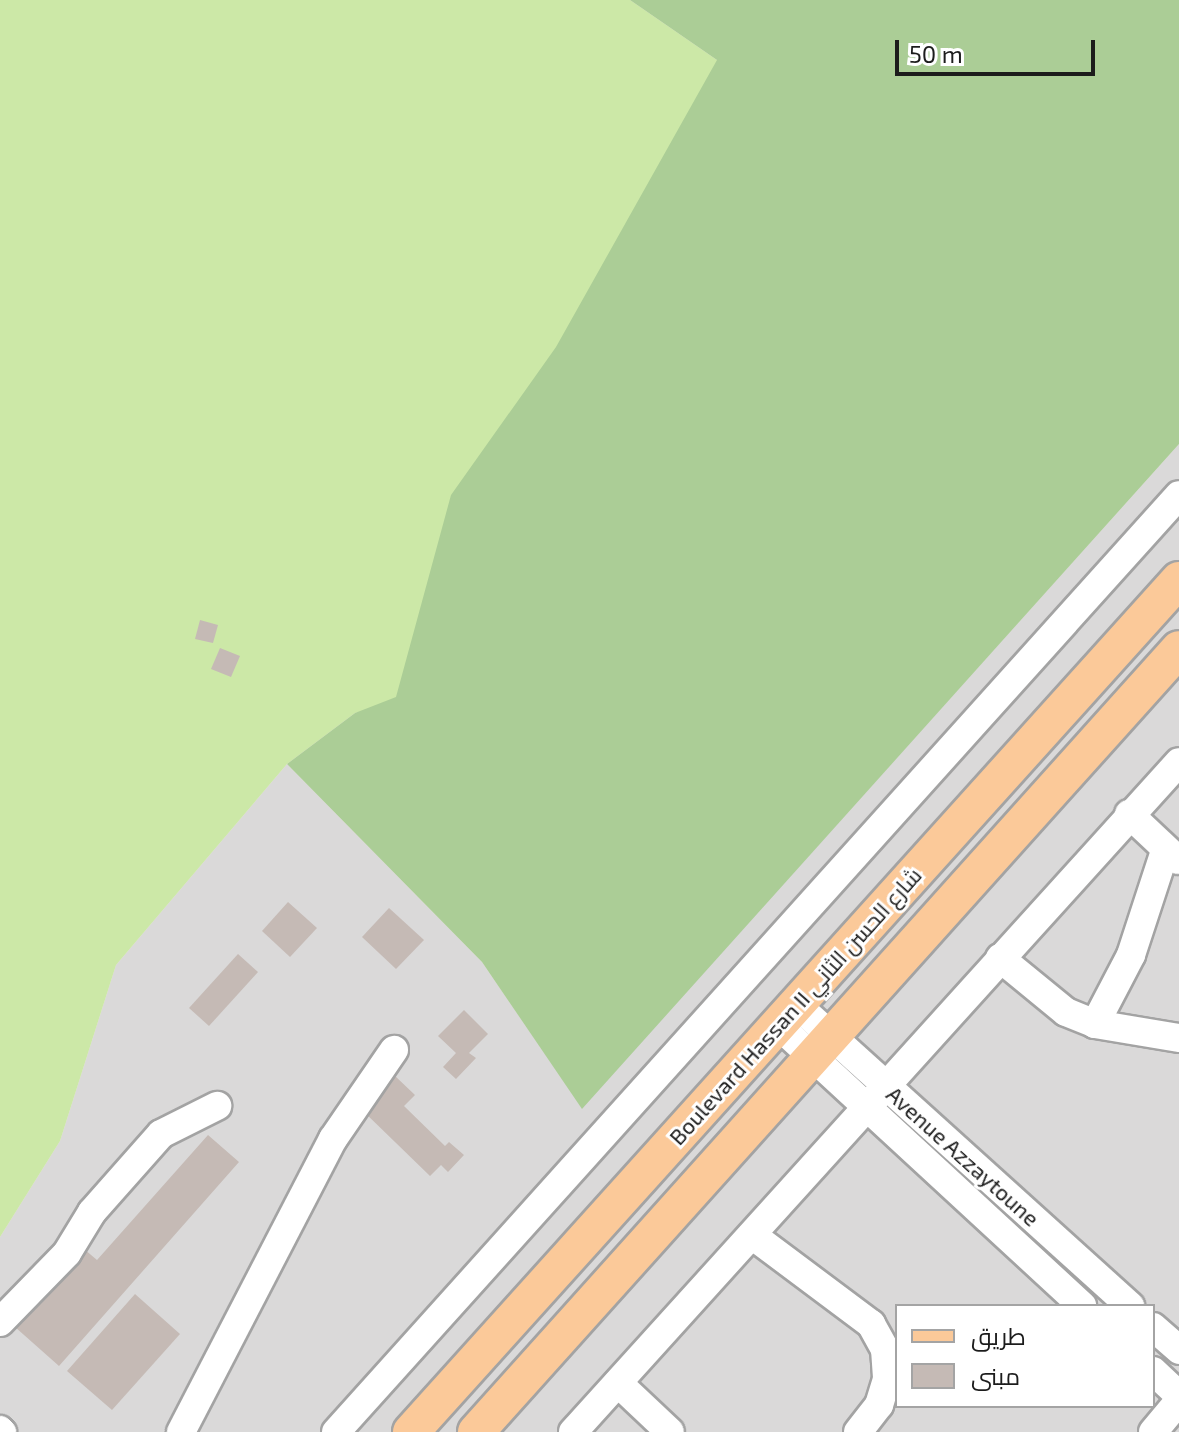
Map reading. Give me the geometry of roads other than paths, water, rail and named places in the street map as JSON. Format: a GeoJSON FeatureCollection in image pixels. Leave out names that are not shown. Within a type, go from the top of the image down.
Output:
{"type":"FeatureCollection","features":[{"type":"Feature","properties":{"kind":"main road","name":"Boulevard Hassan II شارع الحسن الثاني"},"geometry":{"type":"LineString","coordinates":[[411,1432],[1179,580]]}},
{"type":"Feature","properties":{"kind":"main road","name":"Boulevard Hassan II شارع الحسن الثاني"},"geometry":{"type":"LineString","coordinates":[[476,1432],[1179,649]]}},
{"type":"Feature","properties":{"kind":"street"},"geometry":{"type":"LineString","coordinates":[[336,1432],[1179,495]]}},
{"type":"Feature","properties":{"kind":"street"},"geometry":{"type":"LineString","coordinates":[[573,1432],[1179,762]]}},
{"type":"Feature","properties":{"kind":"street"},"geometry":{"type":"LineString","coordinates":[[1095,1024],[1131,955],[1172,856],[1129,814]]}},
{"type":"Feature","properties":{"kind":"street"},"geometry":{"type":"LineString","coordinates":[[1000,958],[1044,998],[1095,1024],[1179,1038]]}},
{"type":"Feature","properties":{"kind":"street","name":"Avenue Azzaytoune"},"geometry":{"type":"LineString","coordinates":[[788,1015],[821,1046],[887,1088],[1128,1304]]}},
{"type":"Feature","properties":{"kind":"street","name":"Avenue Azzaytoune"},"geometry":{"type":"LineString","coordinates":[[821,1046],[866,1109],[1080,1304]]}},
{"type":"Feature","properties":{"kind":"street"},"geometry":{"type":"LineString","coordinates":[[181,1432],[333,1139],[394,1050]]}},
{"type":"Feature","properties":{"kind":"street"},"geometry":{"type":"LineString","coordinates":[[0,1322],[67,1253],[92,1212],[161,1134],[217,1106]]}},
{"type":"Feature","properties":{"kind":"street"},"geometry":{"type":"LineString","coordinates":[[752,1235],[871,1324],[885,1349],[887,1379],[879,1405],[858,1432]]}},
{"type":"Feature","properties":{"kind":"street"},"geometry":{"type":"LineString","coordinates":[[1155,1329],[1179,1350]]}},
{"type":"Feature","properties":{"kind":"street"},"geometry":{"type":"LineString","coordinates":[[1155,1373],[1179,1395]]}},
{"type":"Feature","properties":{"kind":"street"},"geometry":{"type":"LineString","coordinates":[[618,1383],[670,1432]]}},
{"type":"Feature","properties":{"kind":"street"},"geometry":{"type":"LineString","coordinates":[[1153,1432],[1179,1401]]}}]}
